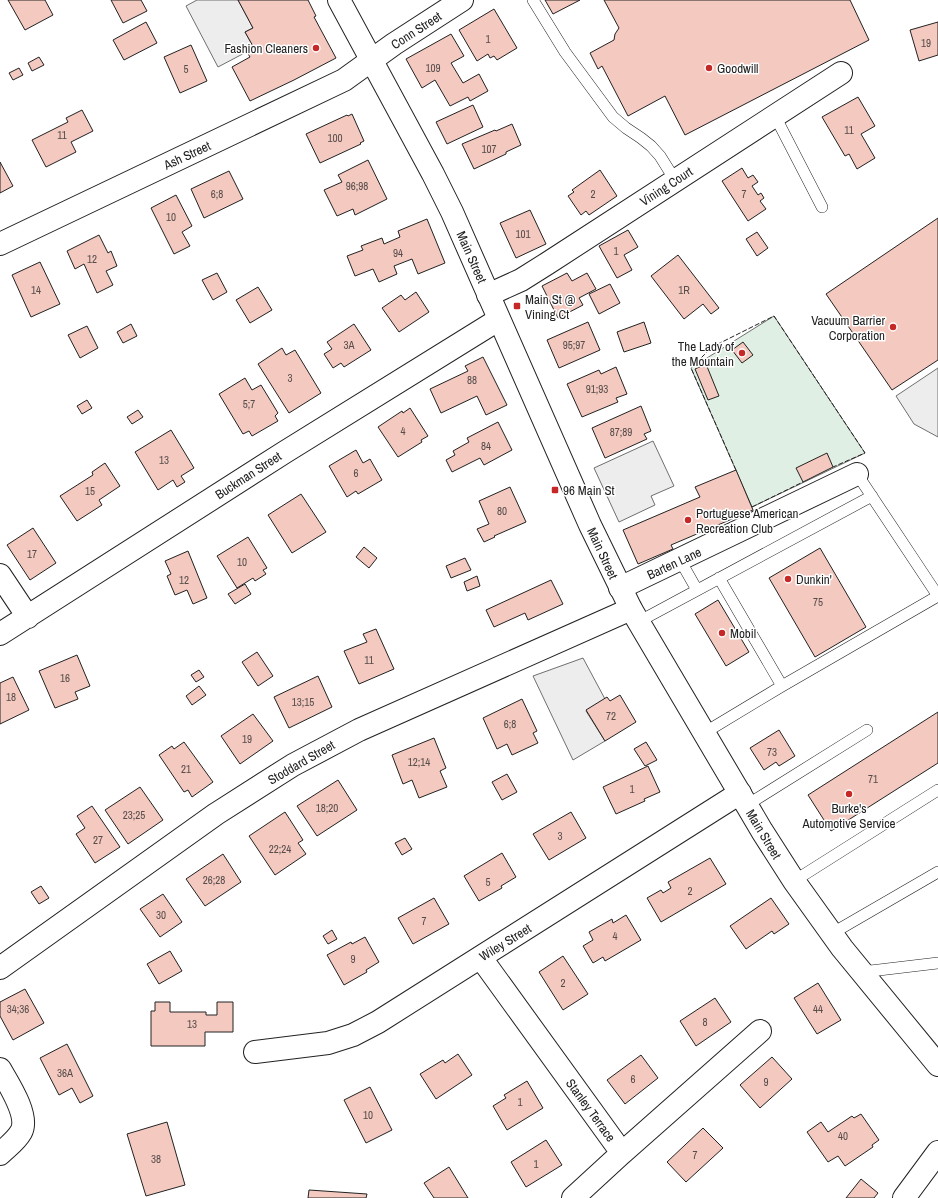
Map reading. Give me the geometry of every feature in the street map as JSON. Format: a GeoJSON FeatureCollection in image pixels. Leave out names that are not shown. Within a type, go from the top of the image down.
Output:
{"type":"FeatureCollection","features":[{"type":"Feature","properties":{"kind":"street","name":"Main Street"},"geometry":{"type":"LineString","coordinates":[[339,0],[433,174],[462,234],[498,320],[620,588],[635,615],[704,733],[794,881],[831,934],[938,1065]]}},
{"type":"Feature","properties":{"kind":"street","name":"Conn Street"},"geometry":{"type":"LineString","coordinates":[[372,60],[402,38],[462,0]]}},
{"type":"Feature","properties":{"kind":"street","name":"Ash Street"},"geometry":{"type":"LineString","coordinates":[[0,244],[339,83],[355,74],[372,60]]}},
{"type":"Feature","properties":{"kind":"street","name":"Vining Court"},"geometry":{"type":"LineString","coordinates":[[488,295],[516,282],[543,266],[841,73]]}},
{"type":"Feature","properties":{"kind":"street","name":"Buckman Street"},"geometry":{"type":"LineString","coordinates":[[0,634],[285,452],[498,320]]}},
{"type":"Feature","properties":{"kind":"street","name":"Barten Lane"},"geometry":{"type":"LineString","coordinates":[[620,588],[857,474]]}},
{"type":"Feature","properties":{"kind":"street"},"geometry":{"type":"LineString","coordinates":[[0,575],[28,617]]}},
{"type":"Feature","properties":{"kind":"street","name":"Stoddard Street"},"geometry":{"type":"LineString","coordinates":[[0,968],[216,814],[293,765],[359,730],[635,615]]}},
{"type":"Feature","properties":{"kind":"street","name":"Wiley Street"},"geometry":{"type":"LineString","coordinates":[[255,1052],[328,1043],[353,1035],[378,1022],[744,799]]}},
{"type":"Feature","properties":{"kind":"street","name":"Stanley Terrace"},"geometry":{"type":"LineString","coordinates":[[481,958],[622,1153],[760,1031]]}},
{"type":"Feature","properties":{"kind":"street"},"geometry":{"type":"LineString","coordinates":[[0,1069],[18,1103],[24,1123],[22,1131],[17,1138],[0,1154]]}},
{"type":"Feature","properties":{"kind":"street"},"geometry":{"type":"LineString","coordinates":[[904,1198],[938,1152]]}},
{"type":"Feature","properties":{"kind":"street"},"geometry":{"type":"LineString","coordinates":[[573,1198],[622,1153]]}},
{"type":"Feature","properties":{"kind":"lane"},"geometry":{"type":"LineString","coordinates":[[533,0],[564,52],[613,117],[651,146],[660,156],[675,180]]}},
{"type":"Feature","properties":{"kind":"lane"},"geometry":{"type":"LineString","coordinates":[[775,116],[822,207]]}},
{"type":"Feature","properties":{"kind":"lane"},"geometry":{"type":"LineString","coordinates":[[704,733],[938,596],[857,474]]}},
{"type":"Feature","properties":{"kind":"lane"},"geometry":{"type":"LineString","coordinates":[[635,615],[698,590],[872,496]]}},
{"type":"Feature","properties":{"kind":"lane"},"geometry":{"type":"LineString","coordinates":[[680,560],[698,590]]}},
{"type":"Feature","properties":{"kind":"lane"},"geometry":{"type":"LineString","coordinates":[[719,578],[782,686]]}},
{"type":"Feature","properties":{"kind":"lane"},"geometry":{"type":"LineString","coordinates":[[744,799],[867,730]]}},
{"type":"Feature","properties":{"kind":"lane"},"geometry":{"type":"LineString","coordinates":[[794,881],[938,790]]}},
{"type":"Feature","properties":{"kind":"lane"},"geometry":{"type":"LineString","coordinates":[[831,934],[938,872]]}},
{"type":"Feature","properties":{"kind":"lane"},"geometry":{"type":"LineString","coordinates":[[862,972],[938,963]]}},
{"type":"Feature","properties":{"kind":"green space"},"geometry":{"type":"Polygon","coordinates":[[[774,316],[865,453],[752,507],[691,368],[774,316]]]}},
{"type":"Feature","properties":{"kind":"shaded area"},"geometry":{"type":"Polygon","coordinates":[[[197,0],[238,0],[253,28],[245,32],[254,48],[218,67],[186,6],[197,0]]]}},
{"type":"Feature","properties":{"kind":"shaded area"},"geometry":{"type":"Polygon","coordinates":[[[938,368],[938,437],[914,424],[896,396],[938,368]]]}},
{"type":"Feature","properties":{"kind":"shaded area"},"geometry":{"type":"Polygon","coordinates":[[[653,441],[674,486],[651,496],[655,505],[619,522],[594,468],[653,441]]]}},
{"type":"Feature","properties":{"kind":"shaded area"},"geometry":{"type":"Polygon","coordinates":[[[583,658],[605,699],[586,711],[605,741],[573,760],[533,676],[583,658]]]}},
{"type":"Feature","properties":{"kind":"building"},"geometry":{"type":"Polygon","coordinates":[[[8,0],[45,0],[53,15],[25,30],[8,0]]]}},
{"type":"Feature","properties":{"kind":"building"},"geometry":{"type":"Polygon","coordinates":[[[111,0],[141,0],[147,11],[123,23],[111,0]]]}},
{"type":"Feature","properties":{"kind":"building"},"geometry":{"type":"Polygon","coordinates":[[[238,0],[308,0],[316,16],[314,17],[336,58],[250,101],[232,67],[250,57],[247,52],[254,48],[245,32],[253,28],[238,0]]]}},
{"type":"Feature","properties":{"kind":"building"},"geometry":{"type":"Polygon","coordinates":[[[545,0],[580,0],[553,14],[545,0]]]}},
{"type":"Feature","properties":{"kind":"building","name":"Goodwill"},"geometry":{"type":"Polygon","coordinates":[[[604,0],[850,0],[869,40],[685,135],[665,96],[628,116],[602,66],[598,69],[590,53],[614,40],[615,34],[619,28],[604,0]]]}},
{"type":"Feature","properties":{"kind":"building"},"geometry":{"type":"Polygon","coordinates":[[[494,9],[517,48],[497,60],[494,56],[490,58],[488,54],[477,61],[459,30],[494,9]]]}},
{"type":"Feature","properties":{"kind":"building"},"geometry":{"type":"Polygon","coordinates":[[[146,22],[157,43],[124,60],[113,40],[146,22]]]}},
{"type":"Feature","properties":{"kind":"building"},"geometry":{"type":"Polygon","coordinates":[[[938,22],[938,55],[919,61],[910,30],[938,22]]]}},
{"type":"Feature","properties":{"kind":"building"},"geometry":{"type":"Polygon","coordinates":[[[451,34],[464,56],[451,63],[463,83],[479,74],[488,91],[470,101],[468,97],[450,106],[435,80],[422,88],[406,59],[451,34]]]}},
{"type":"Feature","properties":{"kind":"building"},"geometry":{"type":"Polygon","coordinates":[[[191,45],[207,81],[180,93],[164,57],[191,45]]]}},
{"type":"Feature","properties":{"kind":"building"},"geometry":{"type":"Polygon","coordinates":[[[39,57],[44,65],[32,71],[28,63],[39,57]]]}},
{"type":"Feature","properties":{"kind":"building"},"geometry":{"type":"Polygon","coordinates":[[[19,68],[23,75],[13,80],[9,73],[19,68]]]}},
{"type":"Feature","properties":{"kind":"building"},"geometry":{"type":"Polygon","coordinates":[[[858,97],[875,126],[861,134],[875,158],[857,169],[849,154],[845,156],[822,117],[858,97]]]}},
{"type":"Feature","properties":{"kind":"building"},"geometry":{"type":"Polygon","coordinates":[[[473,105],[483,127],[447,144],[436,122],[473,105]]]}},
{"type":"Feature","properties":{"kind":"building"},"geometry":{"type":"Polygon","coordinates":[[[82,110],[93,131],[71,142],[76,152],[46,167],[32,140],[68,122],[66,118],[82,110]]]}},
{"type":"Feature","properties":{"kind":"building"},"geometry":{"type":"Polygon","coordinates":[[[352,114],[364,141],[360,143],[361,144],[320,163],[306,134],[352,114]]]}},
{"type":"Feature","properties":{"kind":"building"},"geometry":{"type":"Polygon","coordinates":[[[512,124],[521,145],[474,169],[462,144],[512,124]]]}},
{"type":"Feature","properties":{"kind":"building"},"geometry":{"type":"Polygon","coordinates":[[[368,160],[387,199],[355,215],[353,209],[337,216],[324,190],[342,182],[338,175],[368,160]]]}},
{"type":"Feature","properties":{"kind":"building"},"geometry":{"type":"Polygon","coordinates":[[[0,162],[13,186],[0,193],[0,162]]]}},
{"type":"Feature","properties":{"kind":"building"},"geometry":{"type":"Polygon","coordinates":[[[742,168],[748,178],[753,175],[758,182],[752,186],[758,195],[761,193],[764,198],[760,201],[766,209],[748,221],[722,181],[742,168]]]}},
{"type":"Feature","properties":{"kind":"building"},"geometry":{"type":"Polygon","coordinates":[[[600,170],[617,196],[589,215],[586,211],[581,215],[568,196],[574,192],[572,190],[600,170]]]}},
{"type":"Feature","properties":{"kind":"building"},"geometry":{"type":"Polygon","coordinates":[[[229,171],[243,199],[204,218],[191,189],[229,171]]]}},
{"type":"Feature","properties":{"kind":"building"},"geometry":{"type":"Polygon","coordinates":[[[176,195],[192,226],[182,232],[190,246],[174,254],[151,208],[176,195]]]}},
{"type":"Feature","properties":{"kind":"building"},"geometry":{"type":"Polygon","coordinates":[[[530,210],[546,244],[516,258],[500,223],[530,210]]]}},
{"type":"Feature","properties":{"kind":"building","name":"Vacuum Barrier Corporation"},"geometry":{"type":"Polygon","coordinates":[[[938,218],[938,360],[892,390],[826,294],[938,218]]]}},
{"type":"Feature","properties":{"kind":"building"},"geometry":{"type":"Polygon","coordinates":[[[427,219],[445,263],[418,274],[412,259],[394,266],[397,274],[379,282],[373,269],[355,276],[347,256],[363,250],[361,246],[382,238],[384,244],[400,237],[398,231],[427,219]]]}},
{"type":"Feature","properties":{"kind":"building"},"geometry":{"type":"Polygon","coordinates":[[[628,230],[638,247],[624,255],[632,270],[617,278],[599,246],[628,230]]]}},
{"type":"Feature","properties":{"kind":"building"},"geometry":{"type":"Polygon","coordinates":[[[757,232],[768,248],[757,256],[746,239],[757,232]]]}},
{"type":"Feature","properties":{"kind":"building"},"geometry":{"type":"Polygon","coordinates":[[[99,235],[108,253],[111,251],[117,266],[106,271],[113,285],[97,293],[84,264],[75,269],[67,251],[99,235]]]}},
{"type":"Feature","properties":{"kind":"building"},"geometry":{"type":"Polygon","coordinates":[[[678,255],[719,308],[711,314],[703,304],[684,319],[651,276],[678,255]]]}},
{"type":"Feature","properties":{"kind":"building"},"geometry":{"type":"Polygon","coordinates":[[[40,262],[60,304],[31,317],[12,275],[40,262]]]}},
{"type":"Feature","properties":{"kind":"building"},"geometry":{"type":"Polygon","coordinates":[[[217,273],[227,292],[213,300],[202,280],[217,273]]]}},
{"type":"Feature","properties":{"kind":"building"},"geometry":{"type":"Polygon","coordinates":[[[567,273],[572,281],[587,273],[596,289],[579,298],[583,305],[558,318],[542,286],[567,273]]]}},
{"type":"Feature","properties":{"kind":"building"},"geometry":{"type":"Polygon","coordinates":[[[610,284],[620,303],[599,314],[589,294],[610,284]]]}},
{"type":"Feature","properties":{"kind":"building"},"geometry":{"type":"Polygon","coordinates":[[[258,287],[272,310],[250,323],[236,300],[258,287]]]}},
{"type":"Feature","properties":{"kind":"building"},"geometry":{"type":"Polygon","coordinates":[[[416,292],[429,312],[399,332],[382,308],[401,295],[405,300],[416,292]]]}},
{"type":"Feature","properties":{"kind":"building"},"geometry":{"type":"Polygon","coordinates":[[[588,322],[600,350],[559,368],[547,340],[588,322]]]}},
{"type":"Feature","properties":{"kind":"building"},"geometry":{"type":"Polygon","coordinates":[[[644,322],[651,343],[624,352],[617,332],[644,322]]]}},
{"type":"Feature","properties":{"kind":"building"},"geometry":{"type":"Polygon","coordinates":[[[131,324],[137,336],[123,343],[117,332],[131,324]]]}},
{"type":"Feature","properties":{"kind":"building"},"geometry":{"type":"Polygon","coordinates":[[[354,324],[371,350],[344,367],[341,363],[333,368],[324,354],[332,349],[327,342],[354,324]]]}},
{"type":"Feature","properties":{"kind":"building"},"geometry":{"type":"Polygon","coordinates":[[[87,326],[98,348],[80,358],[68,335],[87,326]]]}},
{"type":"Feature","properties":{"kind":"building","name":"The Lady of the Mountain"},"geometry":{"type":"Polygon","coordinates":[[[743,342],[753,355],[742,363],[732,350],[743,342]]]}},
{"type":"Feature","properties":{"kind":"building"},"geometry":{"type":"Polygon","coordinates":[[[282,348],[286,355],[295,350],[321,393],[289,413],[258,364],[282,348]]]}},
{"type":"Feature","properties":{"kind":"building"},"geometry":{"type":"Polygon","coordinates":[[[483,357],[507,405],[486,415],[477,396],[441,413],[430,389],[468,371],[465,366],[483,357]]]}},
{"type":"Feature","properties":{"kind":"building"},"geometry":{"type":"Polygon","coordinates":[[[706,364],[719,396],[708,400],[695,369],[706,364]]]}},
{"type":"Feature","properties":{"kind":"building"},"geometry":{"type":"Polygon","coordinates":[[[616,367],[627,394],[616,398],[618,402],[582,417],[567,384],[599,370],[601,374],[616,367]]]}},
{"type":"Feature","properties":{"kind":"building"},"geometry":{"type":"Polygon","coordinates":[[[245,378],[252,390],[261,385],[278,413],[275,416],[278,421],[252,436],[249,431],[243,434],[219,394],[245,378]]]}},
{"type":"Feature","properties":{"kind":"building"},"geometry":{"type":"Polygon","coordinates":[[[87,400],[92,408],[82,414],[77,406],[87,400]]]}},
{"type":"Feature","properties":{"kind":"building"},"geometry":{"type":"Polygon","coordinates":[[[641,406],[651,431],[644,434],[647,439],[605,458],[592,428],[641,406]]]}},
{"type":"Feature","properties":{"kind":"building"},"geometry":{"type":"Polygon","coordinates":[[[410,408],[428,436],[421,440],[422,442],[398,457],[378,427],[402,411],[403,413],[410,408]]]}},
{"type":"Feature","properties":{"kind":"building"},"geometry":{"type":"Polygon","coordinates":[[[138,410],[143,417],[132,424],[127,417],[138,410]]]}},
{"type":"Feature","properties":{"kind":"building"},"geometry":{"type":"Polygon","coordinates":[[[498,422],[512,450],[484,465],[480,458],[452,472],[446,460],[455,455],[453,451],[469,442],[467,438],[498,422]]]}},
{"type":"Feature","properties":{"kind":"building"},"geometry":{"type":"Polygon","coordinates":[[[171,430],[194,468],[181,476],[185,482],[177,487],[173,480],[158,490],[135,452],[171,430]]]}},
{"type":"Feature","properties":{"kind":"building"},"geometry":{"type":"Polygon","coordinates":[[[356,450],[363,463],[370,459],[382,480],[358,494],[356,491],[347,497],[329,466],[356,450]]]}},
{"type":"Feature","properties":{"kind":"building"},"geometry":{"type":"Polygon","coordinates":[[[827,453],[833,467],[803,482],[796,468],[827,453]]]}},
{"type":"Feature","properties":{"kind":"building"},"geometry":{"type":"Polygon","coordinates":[[[105,463],[120,486],[99,500],[102,505],[77,521],[60,496],[93,475],[92,472],[105,463]]]}},
{"type":"Feature","properties":{"kind":"building","name":"Portuguese American Recreation Club"},"geometry":{"type":"Polygon","coordinates":[[[736,470],[753,510],[671,545],[673,549],[638,564],[623,530],[700,497],[695,487],[736,470]]]}},
{"type":"Feature","properties":{"kind":"building"},"geometry":{"type":"Polygon","coordinates":[[[510,487],[526,522],[484,542],[477,529],[489,524],[479,501],[510,487]]]}},
{"type":"Feature","properties":{"kind":"building"},"geometry":{"type":"Polygon","coordinates":[[[301,494],[326,532],[292,553],[268,515],[301,494]]]}},
{"type":"Feature","properties":{"kind":"building"},"geometry":{"type":"Polygon","coordinates":[[[33,528],[56,563],[30,580],[7,545],[33,528]]]}},
{"type":"Feature","properties":{"kind":"building"},"geometry":{"type":"Polygon","coordinates":[[[248,537],[267,568],[263,570],[266,574],[255,581],[253,578],[237,588],[217,556],[248,537]]]}},
{"type":"Feature","properties":{"kind":"building"},"geometry":{"type":"Polygon","coordinates":[[[364,547],[377,558],[369,568],[356,557],[364,547]]]}},
{"type":"Feature","properties":{"kind":"building"},"geometry":{"type":"Polygon","coordinates":[[[820,548],[866,627],[815,657],[769,578],[820,548]]]}},
{"type":"Feature","properties":{"kind":"building"},"geometry":{"type":"Polygon","coordinates":[[[188,551],[207,598],[193,604],[187,590],[175,595],[167,576],[171,574],[165,561],[188,551]]]}},
{"type":"Feature","properties":{"kind":"building"},"geometry":{"type":"Polygon","coordinates":[[[465,558],[471,570],[451,578],[446,566],[465,558]]]}},
{"type":"Feature","properties":{"kind":"building"},"geometry":{"type":"Polygon","coordinates":[[[477,576],[480,586],[467,591],[464,582],[477,576]]]}},
{"type":"Feature","properties":{"kind":"building"},"geometry":{"type":"Polygon","coordinates":[[[551,580],[563,604],[528,620],[525,613],[494,627],[486,610],[551,580]]]}},
{"type":"Feature","properties":{"kind":"building"},"geometry":{"type":"Polygon","coordinates":[[[245,584],[251,594],[235,604],[228,594],[245,584]]]}},
{"type":"Feature","properties":{"kind":"building"},"geometry":{"type":"Polygon","coordinates":[[[718,600],[749,652],[726,666],[695,614],[718,600]]]}},
{"type":"Feature","properties":{"kind":"building"},"geometry":{"type":"Polygon","coordinates":[[[376,629],[394,669],[359,684],[344,651],[367,642],[363,634],[376,629]]]}},
{"type":"Feature","properties":{"kind":"building"},"geometry":{"type":"Polygon","coordinates":[[[257,652],[273,676],[258,686],[242,662],[257,652]]]}},
{"type":"Feature","properties":{"kind":"building"},"geometry":{"type":"Polygon","coordinates":[[[77,655],[90,686],[75,692],[78,699],[55,708],[39,671],[77,655]]]}},
{"type":"Feature","properties":{"kind":"building"},"geometry":{"type":"Polygon","coordinates":[[[199,670],[204,677],[196,682],[191,675],[199,670]]]}},
{"type":"Feature","properties":{"kind":"building"},"geometry":{"type":"Polygon","coordinates":[[[318,676],[332,707],[289,728],[274,697],[318,676]]]}},
{"type":"Feature","properties":{"kind":"building"},"geometry":{"type":"Polygon","coordinates":[[[13,677],[29,710],[0,724],[0,683],[13,677]]]}},
{"type":"Feature","properties":{"kind":"building"},"geometry":{"type":"Polygon","coordinates":[[[199,686],[206,695],[192,705],[186,696],[199,686]]]}},
{"type":"Feature","properties":{"kind":"building"},"geometry":{"type":"Polygon","coordinates":[[[620,695],[636,722],[605,741],[586,710],[607,697],[610,701],[620,695]]]}},
{"type":"Feature","properties":{"kind":"building"},"geometry":{"type":"Polygon","coordinates":[[[522,699],[537,731],[533,733],[538,743],[512,755],[507,744],[497,749],[483,718],[522,699]]]}},
{"type":"Feature","properties":{"kind":"building"},"geometry":{"type":"Polygon","coordinates":[[[938,712],[938,763],[831,831],[808,795],[938,712]]]}},
{"type":"Feature","properties":{"kind":"building"},"geometry":{"type":"Polygon","coordinates":[[[253,714],[273,741],[240,764],[221,736],[253,714]]]}},
{"type":"Feature","properties":{"kind":"building"},"geometry":{"type":"Polygon","coordinates":[[[779,730],[795,756],[779,766],[776,762],[764,770],[750,748],[779,730]]]}},
{"type":"Feature","properties":{"kind":"building"},"geometry":{"type":"Polygon","coordinates":[[[434,738],[446,768],[440,771],[447,787],[419,798],[412,780],[403,784],[392,755],[434,738]]]}},
{"type":"Feature","properties":{"kind":"building"},"geometry":{"type":"Polygon","coordinates":[[[184,742],[213,782],[192,797],[188,790],[184,792],[159,755],[172,746],[174,749],[184,742]]]}},
{"type":"Feature","properties":{"kind":"building"},"geometry":{"type":"Polygon","coordinates":[[[646,742],[657,760],[645,766],[634,749],[646,742]]]}},
{"type":"Feature","properties":{"kind":"building"},"geometry":{"type":"Polygon","coordinates":[[[648,766],[660,792],[644,799],[645,801],[616,814],[603,787],[648,766]]]}},
{"type":"Feature","properties":{"kind":"building"},"geometry":{"type":"Polygon","coordinates":[[[507,774],[517,792],[502,800],[492,782],[507,774]]]}},
{"type":"Feature","properties":{"kind":"building"},"geometry":{"type":"Polygon","coordinates":[[[338,780],[357,810],[317,836],[297,806],[338,780]]]}},
{"type":"Feature","properties":{"kind":"building"},"geometry":{"type":"Polygon","coordinates":[[[140,787],[163,820],[128,844],[105,810],[140,787]]]}},
{"type":"Feature","properties":{"kind":"building"},"geometry":{"type":"Polygon","coordinates":[[[92,806],[120,847],[95,863],[76,834],[85,828],[77,816],[92,806]]]}},
{"type":"Feature","properties":{"kind":"building"},"geometry":{"type":"Polygon","coordinates":[[[285,812],[303,840],[298,843],[306,854],[275,875],[249,836],[285,812]]]}},
{"type":"Feature","properties":{"kind":"building"},"geometry":{"type":"Polygon","coordinates":[[[571,812],[586,838],[549,860],[533,834],[571,812]]]}},
{"type":"Feature","properties":{"kind":"building"},"geometry":{"type":"Polygon","coordinates":[[[405,838],[412,849],[402,855],[395,843],[405,838]]]}},
{"type":"Feature","properties":{"kind":"building"},"geometry":{"type":"Polygon","coordinates":[[[502,853],[516,877],[501,886],[502,888],[479,901],[464,876],[502,853]]]}},
{"type":"Feature","properties":{"kind":"building"},"geometry":{"type":"Polygon","coordinates":[[[223,854],[241,882],[205,906],[186,879],[223,854]]]}},
{"type":"Feature","properties":{"kind":"building"},"geometry":{"type":"Polygon","coordinates":[[[710,858],[726,884],[661,922],[647,898],[661,890],[663,893],[671,888],[668,882],[710,858]]]}},
{"type":"Feature","properties":{"kind":"building"},"geometry":{"type":"Polygon","coordinates":[[[41,886],[49,898],[39,904],[31,892],[41,886]]]}},
{"type":"Feature","properties":{"kind":"building"},"geometry":{"type":"Polygon","coordinates":[[[163,894],[182,922],[160,937],[140,909],[163,894]]]}},
{"type":"Feature","properties":{"kind":"building"},"geometry":{"type":"Polygon","coordinates":[[[434,898],[449,924],[413,944],[398,918],[434,898]]]}},
{"type":"Feature","properties":{"kind":"building"},"geometry":{"type":"Polygon","coordinates":[[[771,898],[789,924],[774,934],[772,931],[746,949],[730,926],[771,898]]]}},
{"type":"Feature","properties":{"kind":"building"},"geometry":{"type":"Polygon","coordinates":[[[626,915],[641,940],[605,961],[603,957],[593,963],[583,946],[593,940],[589,932],[612,919],[613,923],[626,915]]]}},
{"type":"Feature","properties":{"kind":"building"},"geometry":{"type":"Polygon","coordinates":[[[332,930],[337,939],[328,944],[323,936],[332,930]]]}},
{"type":"Feature","properties":{"kind":"building"},"geometry":{"type":"Polygon","coordinates":[[[365,937],[379,962],[366,970],[367,972],[344,985],[327,955],[351,942],[352,944],[365,937]]]}},
{"type":"Feature","properties":{"kind":"building"},"geometry":{"type":"Polygon","coordinates":[[[170,951],[182,971],[159,984],[147,964],[170,951]]]}},
{"type":"Feature","properties":{"kind":"building"},"geometry":{"type":"Polygon","coordinates":[[[563,956],[588,994],[563,1010],[539,972],[563,956]]]}},
{"type":"Feature","properties":{"kind":"building"},"geometry":{"type":"Polygon","coordinates":[[[818,983],[841,1020],[817,1034],[794,998],[818,983]]]}},
{"type":"Feature","properties":{"kind":"building"},"geometry":{"type":"Polygon","coordinates":[[[25,989],[44,1023],[13,1040],[0,1016],[0,1002],[25,989]]]}},
{"type":"Feature","properties":{"kind":"building"},"geometry":{"type":"Polygon","coordinates":[[[715,998],[731,1022],[696,1046],[680,1021],[715,998]]]}},
{"type":"Feature","properties":{"kind":"building"},"geometry":{"type":"Polygon","coordinates":[[[155,1002],[170,1002],[170,1012],[206,1012],[206,1015],[217,1015],[217,1002],[233,1002],[233,1032],[205,1032],[205,1046],[151,1046],[151,1011],[155,1011],[155,1002]]]}},
{"type":"Feature","properties":{"kind":"building"},"geometry":{"type":"Polygon","coordinates":[[[67,1044],[93,1096],[80,1103],[72,1088],[59,1095],[40,1058],[67,1044]]]}},
{"type":"Feature","properties":{"kind":"building"},"geometry":{"type":"Polygon","coordinates":[[[458,1054],[472,1075],[436,1099],[420,1074],[443,1060],[445,1063],[458,1054]]]}},
{"type":"Feature","properties":{"kind":"building"},"geometry":{"type":"Polygon","coordinates":[[[641,1055],[658,1078],[625,1104],[607,1080],[641,1055]]]}},
{"type":"Feature","properties":{"kind":"building"},"geometry":{"type":"Polygon","coordinates":[[[772,1057],[792,1079],[760,1108],[740,1085],[772,1057]]]}},
{"type":"Feature","properties":{"kind":"building"},"geometry":{"type":"Polygon","coordinates":[[[527,1081],[543,1108],[507,1130],[493,1106],[506,1098],[504,1095],[527,1081]]]}},
{"type":"Feature","properties":{"kind":"building"},"geometry":{"type":"Polygon","coordinates":[[[370,1087],[392,1130],[366,1143],[344,1100],[370,1087]]]}},
{"type":"Feature","properties":{"kind":"building"},"geometry":{"type":"Polygon","coordinates":[[[861,1114],[879,1140],[872,1145],[873,1147],[845,1166],[838,1156],[828,1162],[807,1132],[821,1122],[828,1132],[852,1116],[854,1118],[861,1114]]]}},
{"type":"Feature","properties":{"kind":"building"},"geometry":{"type":"Polygon","coordinates":[[[167,1122],[185,1185],[146,1196],[127,1134],[167,1122]]]}},
{"type":"Feature","properties":{"kind":"building"},"geometry":{"type":"Polygon","coordinates":[[[703,1128],[723,1148],[686,1182],[667,1162],[703,1128]]]}},
{"type":"Feature","properties":{"kind":"building"},"geometry":{"type":"Polygon","coordinates":[[[546,1140],[562,1165],[526,1187],[511,1162],[546,1140]]]}},
{"type":"Feature","properties":{"kind":"building"},"geometry":{"type":"Polygon","coordinates":[[[449,1167],[468,1198],[434,1198],[424,1183],[449,1167]]]}},
{"type":"Feature","properties":{"kind":"building"},"geometry":{"type":"Polygon","coordinates":[[[861,1179],[878,1193],[874,1198],[846,1198],[861,1179]]]}},
{"type":"Feature","properties":{"kind":"building"},"geometry":{"type":"Polygon","coordinates":[[[309,1190],[367,1194],[366,1198],[308,1198],[309,1190]]]}},
{"type":"Feature","properties":{"kind":"fence"},"geometry":{"type":"LineString","coordinates":[[736,470],[691,368],[712,347],[774,316],[865,453],[833,467]]}},
{"type":"Feature","properties":{"kind":"fence"},"geometry":{"type":"LineString","coordinates":[[752,507],[803,482]]}},
{"type":"Feature","properties":{"kind":"place","name":"Fashion Cleaners"},"geometry":{"type":"Point","coordinates":[316,48]}},
{"type":"Feature","properties":{"kind":"place","name":"Goodwill"},"geometry":{"type":"Point","coordinates":[709,68]}},
{"type":"Feature","properties":{"kind":"place","name":"Main St @ Vining Ct"},"geometry":{"type":"Point","coordinates":[517,306]}},
{"type":"Feature","properties":{"kind":"place","name":"Vacuum Barrier Corporation"},"geometry":{"type":"Point","coordinates":[893,327]}},
{"type":"Feature","properties":{"kind":"place","name":"The Lady of the Mountain"},"geometry":{"type":"Point","coordinates":[742,353]}},
{"type":"Feature","properties":{"kind":"place","name":"96 Main St"},"geometry":{"type":"Point","coordinates":[555,490]}},
{"type":"Feature","properties":{"kind":"place","name":"Portuguese American Recreation Club"},"geometry":{"type":"Point","coordinates":[688,520]}},
{"type":"Feature","properties":{"kind":"place","name":"Dunkin'"},"geometry":{"type":"Point","coordinates":[788,579]}},
{"type":"Feature","properties":{"kind":"place","name":"Mobil"},"geometry":{"type":"Point","coordinates":[722,633]}},
{"type":"Feature","properties":{"kind":"place","name":"Burke's Automotive Service"},"geometry":{"type":"Point","coordinates":[849,794]}}]}
